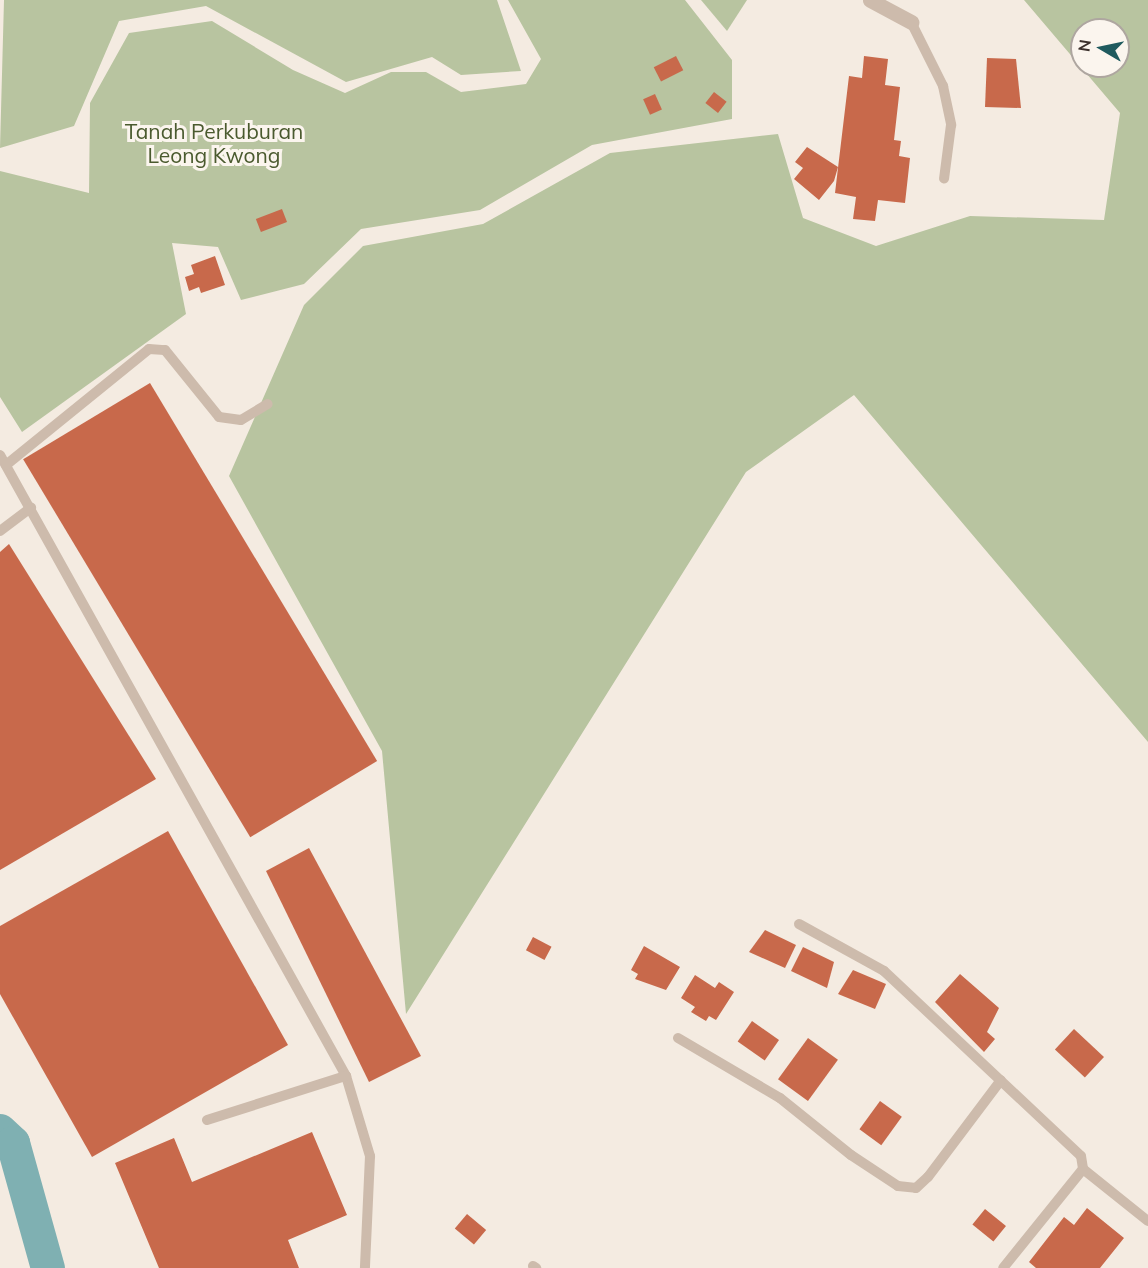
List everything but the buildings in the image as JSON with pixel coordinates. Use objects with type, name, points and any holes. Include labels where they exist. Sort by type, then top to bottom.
[{"type":"street","points":[[870,0],[911,22]]},
{"type":"lane","points":[[911,22],[943,86],[951,125],[944,179]]},
{"type":"lane","points":[[268,405],[241,420],[219,417],[165,350],[149,348],[3,460],[346,1076],[370,1156],[365,1268]]},
{"type":"lane","points":[[0,531],[31,508]]},
{"type":"lane","points":[[799,924],[884,971],[1082,1156],[1083,1169],[1008,1266]]},
{"type":"lane","points":[[678,1038],[780,1098],[851,1155],[898,1186],[916,1188],[928,1178],[1001,1080]]},
{"type":"lane","points":[[207,1120],[346,1076]]},
{"type":"lane","points":[[1083,1169],[1148,1221]]},
{"type":"green space","points":[[4,0],[497,0],[521,71],[461,75],[432,57],[346,82],[206,6],[119,21],[74,126],[0,148]]},
{"type":"green space","name":"Tanah Perkuburan Leong Kwong","points":[[508,0],[685,0],[732,60],[732,119],[592,145],[480,210],[361,229],[304,284],[241,300],[218,247],[172,243],[186,314],[22,432],[0,397],[0,171],[89,193],[90,103],[129,33],[212,21],[293,70],[345,93],[391,72],[426,72],[461,92],[526,84],[541,59]]},
{"type":"green space","points":[[701,0],[747,0],[727,31]]},
{"type":"green space","points":[[1024,0],[1148,0],[1148,742],[854,395],[746,472],[406,1014],[382,751],[229,476],[304,305],[363,246],[483,224],[610,153],[778,134],[803,218],[876,246],[970,216],[1104,220],[1120,113],[1090,78],[1130,78],[1130,18],[1070,18],[1070,54]]},
{"type":"waterway","points":[[0,1131],[13,1143],[48,1268]]}]
